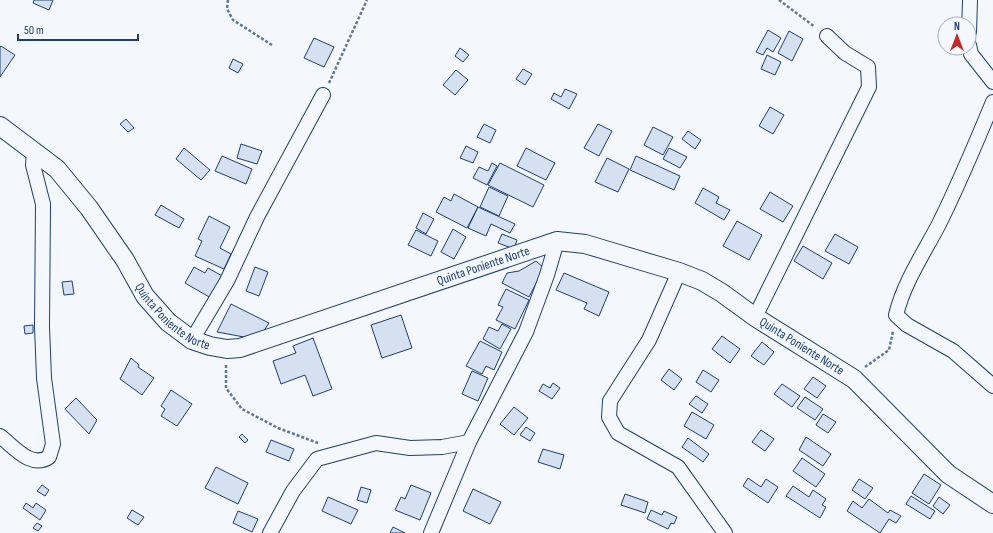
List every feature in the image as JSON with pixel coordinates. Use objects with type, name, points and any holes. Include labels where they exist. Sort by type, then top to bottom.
[{"type":"street","points":[[970,0],[970,16]]},
{"type":"street","points":[[755,317],[869,87],[868,67],[844,53],[826,36]]},
{"type":"street","points":[[973,56],[993,82]]},
{"type":"street","points":[[192,340],[227,281],[257,217],[323,95]]},
{"type":"street","points":[[993,102],[975,147],[939,223],[900,299],[896,314],[907,325],[953,351],[993,386]]},
{"type":"street","name":"Quinta Poniente Norte","points":[[0,126],[57,169],[89,208],[125,260],[145,296],[168,322],[192,340],[210,346],[227,349],[240,348],[557,241],[585,244],[679,272],[702,281],[722,293],[755,317],[854,379],[948,474],[993,504]]},
{"type":"street","points":[[0,436],[25,457],[32,460],[43,461],[50,457],[52,444],[44,378],[42,327],[43,204],[33,165],[34,151]]},
{"type":"street","points":[[431,533],[469,442],[526,332],[547,275],[557,241]]},
{"type":"street","points":[[679,272],[649,340],[610,401],[609,417],[618,433],[678,468],[725,533]]},
{"type":"street","points":[[270,533],[293,492],[317,460],[376,443],[410,448],[442,448],[469,442]]},
{"type":"path","points":[[228,0],[227,9],[233,20],[272,44]]},
{"type":"path","points":[[323,95],[367,0]]},
{"type":"path","points":[[779,0],[826,36]]},
{"type":"path","points":[[854,379],[862,369],[889,350],[896,314]]},
{"type":"path","points":[[227,349],[226,388],[242,409],[278,428],[341,452]]},
{"type":"building","points":[[34,0],[53,0],[49,10],[33,3]]},
{"type":"building","points":[[768,30],[781,38],[773,52],[767,48],[763,55],[756,52]]},
{"type":"building","points":[[789,31],[803,39],[792,61],[778,53]]},
{"type":"building","points":[[314,38],[334,47],[324,67],[304,58]]},
{"type":"building","points":[[1,46],[15,55],[0,77],[0,47]]},
{"type":"building","points":[[460,48],[469,55],[463,62],[455,56]]},
{"type":"building","points":[[767,55],[781,62],[775,75],[761,69]]},
{"type":"building","points":[[233,59],[243,64],[238,73],[229,68]]},
{"type":"building","points":[[523,69],[532,74],[525,85],[516,79]]},
{"type":"building","points":[[456,70],[468,80],[455,95],[443,85]]},
{"type":"building","points":[[565,89],[577,94],[569,109],[551,99],[554,93],[561,97]]},
{"type":"building","points":[[770,107],[784,115],[773,134],[759,126]]},
{"type":"building","points":[[126,119],[134,128],[128,132],[120,124]]},
{"type":"building","points":[[484,124],[496,130],[490,143],[477,137]]},
{"type":"building","points":[[598,124],[612,131],[599,156],[584,148]]},
{"type":"building","points":[[653,127],[673,137],[663,155],[644,145]]},
{"type":"building","points":[[688,131],[701,140],[695,149],[682,139]]},
{"type":"building","points":[[241,144],[262,151],[257,164],[237,158]]},
{"type":"building","points":[[466,146],[478,152],[473,163],[460,158]]},
{"type":"building","points":[[184,148],[210,170],[201,180],[176,159]]},
{"type":"building","points":[[526,148],[555,163],[546,180],[517,166]]},
{"type":"building","points":[[669,148],[687,157],[680,168],[663,159]]},
{"type":"building","points":[[222,156],[252,169],[246,184],[215,171]]},
{"type":"building","points":[[636,156],[680,176],[674,190],[630,170]]},
{"type":"building","points":[[607,158],[629,169],[618,192],[595,182]]},
{"type":"building","points":[[492,163],[497,166],[487,185],[473,178],[479,167],[488,171]]},
{"type":"building","points":[[500,163],[544,185],[533,207],[488,185]]},
{"type":"building","points":[[489,187],[508,196],[499,216],[480,207]]},
{"type":"building","points":[[703,188],[719,197],[716,203],[730,210],[724,220],[695,203]]},
{"type":"building","points":[[770,192],[793,206],[783,222],[760,209]]},
{"type":"building","points":[[454,194],[478,207],[467,228],[436,212],[444,197],[451,201]]},
{"type":"building","points":[[161,205],[184,219],[179,228],[155,215]]},
{"type":"building","points":[[478,207],[515,224],[510,233],[491,224],[486,236],[468,228]]},
{"type":"building","points":[[423,213],[434,219],[426,234],[416,228]]},
{"type":"building","points":[[209,216],[230,227],[220,248],[231,254],[224,269],[195,256],[202,241],[198,239]]},
{"type":"building","points":[[737,221],[762,235],[749,260],[723,246]]},
{"type":"building","points":[[453,229],[466,237],[454,259],[441,252]]},
{"type":"building","points":[[416,230],[438,241],[431,256],[408,245]]},
{"type":"building","points":[[502,234],[517,240],[514,249],[498,243]]},
{"type":"building","points":[[835,234],[858,247],[849,264],[825,251]]},
{"type":"building","points":[[803,246],[832,263],[823,279],[794,261]]},
{"type":"building","points":[[536,261],[544,268],[529,297],[502,283],[507,273],[519,271]]},
{"type":"building","points":[[194,267],[205,273],[208,268],[224,277],[211,298],[185,283]]},
{"type":"building","points":[[255,267],[268,272],[259,296],[246,291]]},
{"type":"building","points":[[564,273],[609,292],[599,316],[584,309],[587,303],[556,290]]},
{"type":"building","points":[[72,281],[74,294],[64,295],[62,282]]},
{"type":"building","points":[[506,289],[529,300],[515,329],[496,320],[503,307],[498,305]]},
{"type":"building","points":[[231,304],[269,323],[263,332],[244,337],[217,332]]},
{"type":"building","points":[[401,315],[412,348],[382,358],[371,325]]},
{"type":"building","points":[[502,324],[511,329],[500,349],[483,339],[489,327],[498,331]]},
{"type":"building","points":[[33,325],[33,333],[25,334],[24,326]]},
{"type":"building","points":[[722,336],[740,349],[730,363],[712,349]]},
{"type":"building","points":[[313,338],[332,389],[313,396],[305,375],[281,384],[273,361],[296,353],[293,346]]},
{"type":"building","points":[[480,341],[502,352],[494,370],[486,366],[482,374],[466,366]]},
{"type":"building","points":[[762,342],[774,352],[764,365],[751,356]]},
{"type":"building","points":[[131,358],[139,365],[138,367],[154,378],[142,395],[120,379]]},
{"type":"building","points":[[669,369],[682,379],[674,390],[661,380]]},
{"type":"building","points":[[703,370],[719,380],[711,392],[696,382]]},
{"type":"building","points":[[472,371],[488,378],[478,401],[462,394]]},
{"type":"building","points":[[813,377],[826,386],[817,398],[804,389]]},
{"type":"building","points":[[553,383],[560,388],[552,399],[539,391],[543,384],[550,388]]},
{"type":"building","points":[[782,384],[800,396],[792,407],[774,394]]},
{"type":"building","points":[[171,390],[192,404],[177,426],[161,416],[165,409],[161,406]]},
{"type":"building","points":[[696,396],[708,404],[702,413],[689,404]]},
{"type":"building","points":[[805,397],[823,409],[815,420],[797,408]]},
{"type":"building","points":[[76,398],[97,420],[89,434],[65,409]]},
{"type":"building","points":[[514,407],[528,418],[514,435],[500,424]]},
{"type":"building","points":[[692,412],[714,425],[706,439],[684,426]]},
{"type":"building","points":[[823,414],[836,422],[828,433],[816,425]]},
{"type":"building","points":[[526,427],[535,433],[530,441],[520,435]]},
{"type":"building","points":[[761,430],[774,439],[765,451],[752,442]]},
{"type":"building","points":[[242,434],[248,440],[245,443],[239,437]]},
{"type":"building","points":[[806,437],[831,454],[823,466],[799,450]]},
{"type":"building","points":[[688,438],[709,454],[703,462],[682,447]]},
{"type":"building","points":[[271,440],[294,449],[289,461],[266,452]]},
{"type":"building","points":[[543,449],[564,455],[560,469],[538,462]]},
{"type":"building","points":[[802,458],[825,474],[816,487],[793,471]]},
{"type":"building","points":[[216,467],[248,483],[238,504],[205,488]]},
{"type":"building","points":[[924,474],[941,485],[929,504],[912,493]]},
{"type":"building","points":[[748,478],[761,487],[766,479],[778,487],[768,503],[743,486]]},
{"type":"building","points":[[859,479],[873,488],[865,499],[852,490]]},
{"type":"building","points":[[42,485],[49,490],[45,496],[37,491]]},
{"type":"building","points":[[411,485],[431,493],[420,520],[395,510],[401,497],[405,499]]},
{"type":"building","points":[[793,486],[809,497],[813,490],[826,499],[822,505],[826,507],[820,518],[786,496]]},
{"type":"building","points":[[361,487],[371,490],[367,503],[357,500]]},
{"type":"building","points":[[473,489],[501,502],[490,524],[463,511]]},
{"type":"building","points":[[625,494],[648,502],[645,513],[621,505]]},
{"type":"building","points":[[911,496],[935,511],[930,519],[906,504]]},
{"type":"building","points":[[328,497],[358,510],[351,524],[322,511]]},
{"type":"building","points":[[939,497],[950,505],[943,514],[933,506]]},
{"type":"building","points":[[869,499],[888,513],[890,510],[901,516],[896,523],[889,519],[880,533],[847,511],[853,501],[862,508]]},
{"type":"building","points":[[26,503],[33,508],[36,503],[46,510],[40,520],[23,508]]},
{"type":"building","points":[[132,510],[144,517],[138,525],[127,518]]},
{"type":"building","points":[[651,510],[662,515],[664,511],[677,517],[674,524],[671,523],[668,529],[647,519]]},
{"type":"building","points":[[238,511],[258,519],[252,532],[233,523]]},
{"type":"building","points":[[37,523],[42,526],[38,531],[33,528]]},
{"type":"building","points":[[393,527],[405,533],[390,533]]}]
